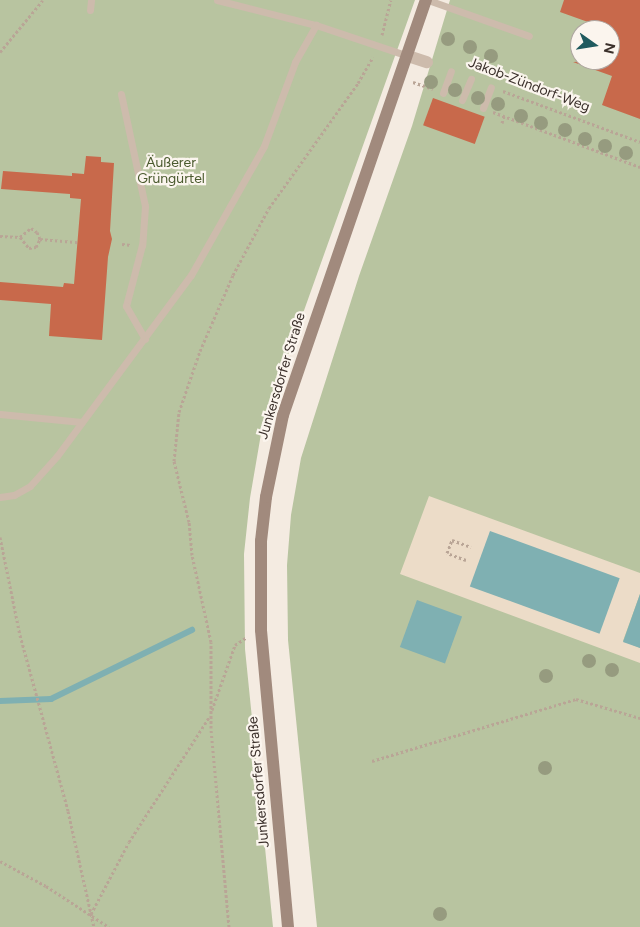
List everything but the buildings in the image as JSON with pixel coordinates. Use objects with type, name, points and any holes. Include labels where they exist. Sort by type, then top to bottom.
[{"type":"street","name":"Junkersdorfer Straße","points":[[288,927],[261,630],[261,541],[266,497],[283,415],[427,0]]},
{"type":"street","points":[[408,56],[427,62]]},
{"type":"lane","points":[[90,10],[91,0]]},
{"type":"lane","points":[[217,0],[316,25],[378,48],[408,56]]},
{"type":"lane","points":[[427,0],[529,36]]},
{"type":"lane","points":[[0,497],[14,495],[30,486],[57,456],[146,339],[191,275],[264,146],[295,62],[316,25]]},
{"type":"lane","points":[[443,93],[451,71]]},
{"type":"lane","points":[[462,100],[470,79]]},
{"type":"lane","points":[[483,108],[492,87]]},
{"type":"lane","points":[[121,94],[145,206],[142,246],[126,306],[146,339]]},
{"type":"lane","points":[[0,414],[82,422]]},
{"type":"path","points":[[0,52],[43,0]]},
{"type":"path","points":[[229,927],[211,714],[210,642],[192,555],[189,522],[174,461],[179,412],[200,351],[233,275],[269,208],[358,83],[378,48],[391,0]]},
{"type":"path","points":[[401,77],[443,93]]},
{"type":"path","name":"Jakob-Zündorf-Weg","points":[[492,87],[640,142]]},
{"type":"path","points":[[483,108],[640,167]]},
{"type":"path","points":[[502,123],[504,116]]},
{"type":"path","points":[[0,236],[20,237],[30,228],[37,232],[40,239]]},
{"type":"path","points":[[20,237],[29,248],[36,246],[40,239]]},
{"type":"path","points":[[40,239],[78,242]]},
{"type":"path","points":[[0,537],[39,707],[68,811],[94,927]]},
{"type":"path","points":[[466,560],[447,553],[452,540],[472,547]]},
{"type":"path","points":[[91,915],[129,842],[211,714],[235,645],[261,630]]},
{"type":"path","points":[[372,761],[576,699],[640,718]]},
{"type":"path","points":[[0,861],[108,927]]},
{"type":"green space","name":"Äußerer Grüngürtel","points":[[0,0],[415,0],[262,428],[250,498],[244,554],[245,649],[273,927],[0,927]]},
{"type":"green space","points":[[450,0],[640,0],[640,927],[317,927],[288,640],[287,565],[291,515],[301,458],[359,276],[412,126]]},
{"type":"shaded area","points":[[429,496],[640,573],[640,594],[623,641],[640,648],[640,663],[400,574]],"holes":[[[619,579],[598,632],[471,586]]]},
{"type":"water","points":[[490,531],[620,578],[599,634],[470,586]]},
{"type":"water","points":[[640,594],[640,648],[623,642]]},
{"type":"water","points":[[417,600],[462,616],[445,663],[400,647]]},
{"type":"waterway","points":[[0,701],[51,699],[192,630]]}]
